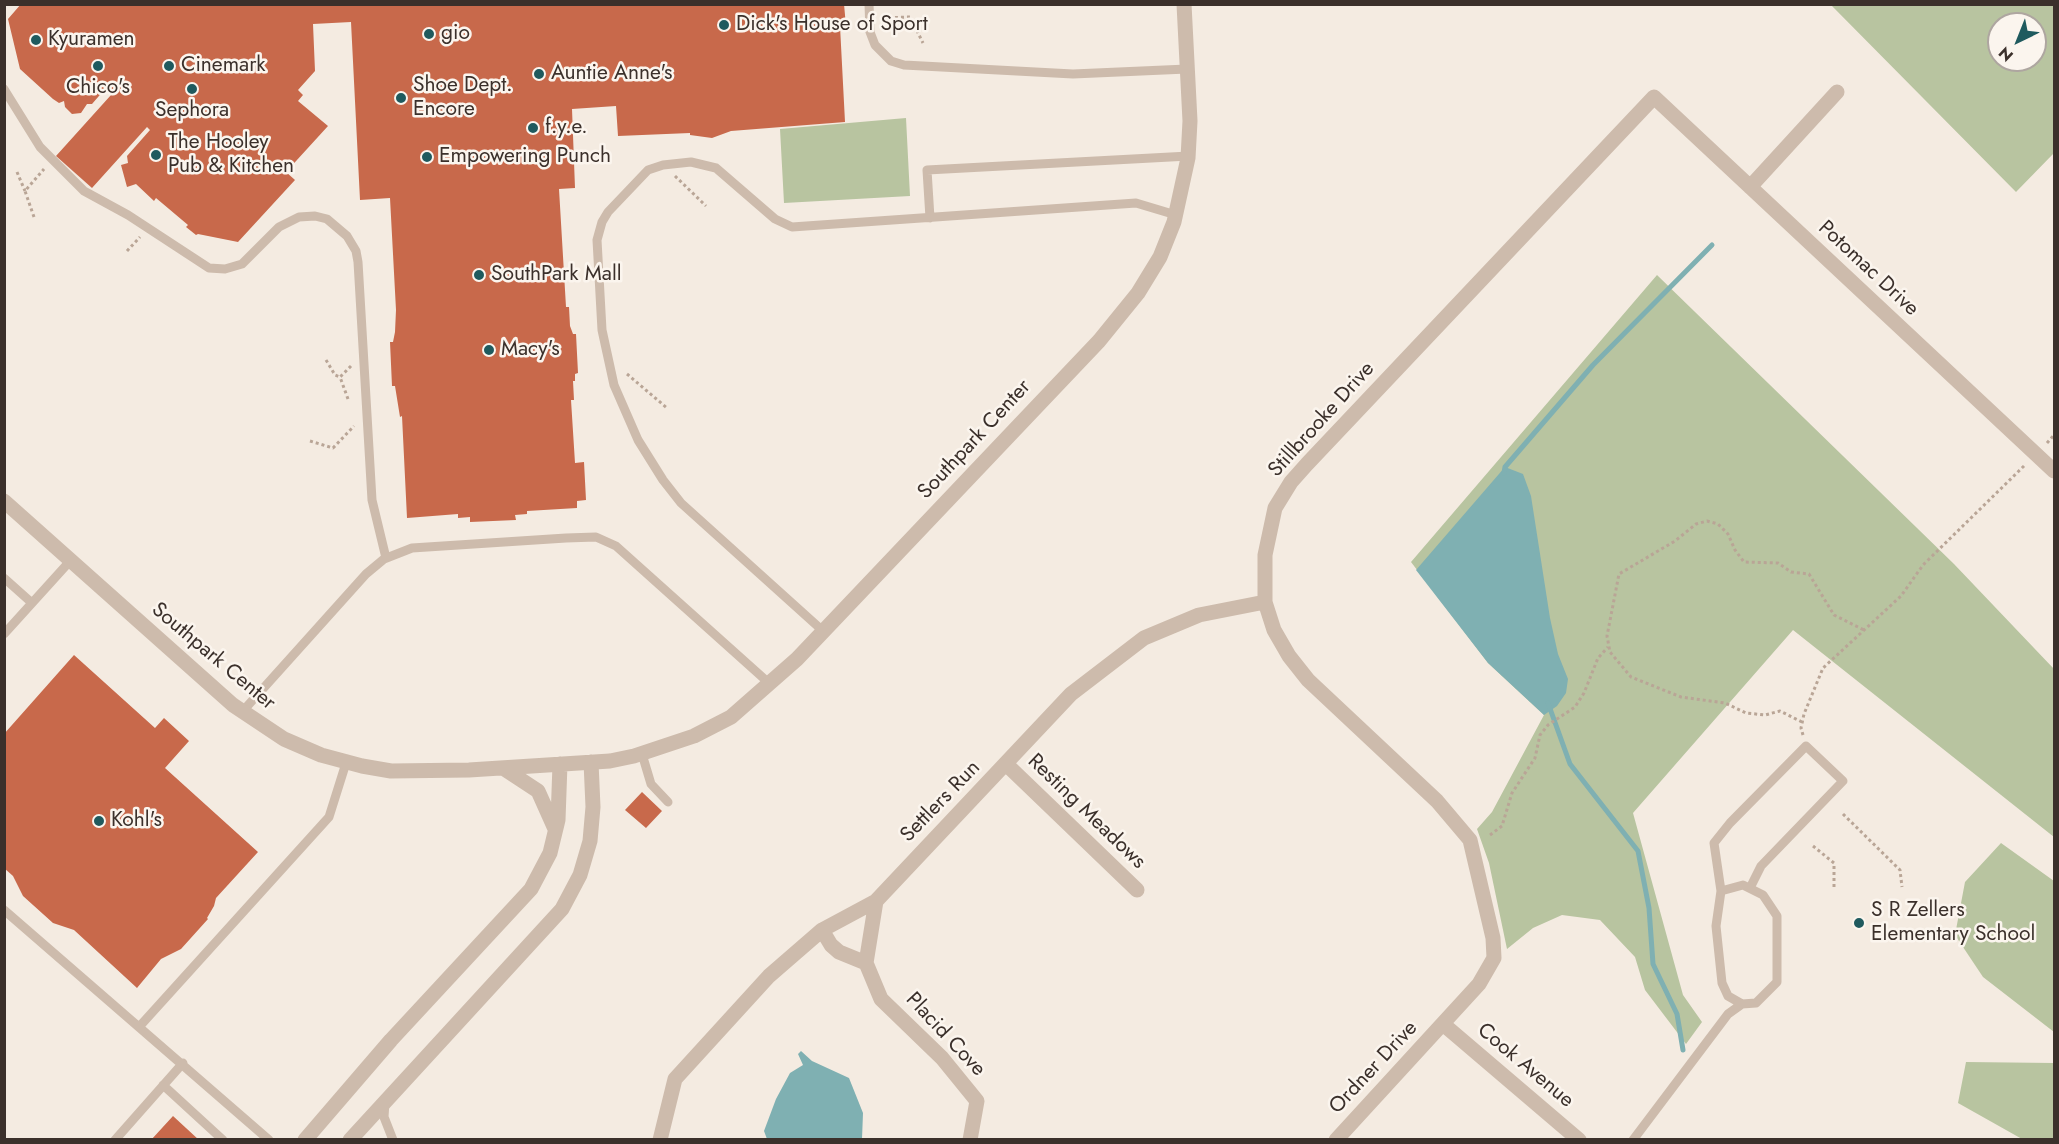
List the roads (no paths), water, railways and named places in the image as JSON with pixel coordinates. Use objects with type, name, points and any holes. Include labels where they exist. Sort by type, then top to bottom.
[{"type":"street","name":"Southpark Center","points":[[4,501],[242,712],[284,739],[346,763],[407,771],[503,768],[591,762],[642,754],[676,743],[731,717],[770,684],[1117,320],[1150,275],[1176,214],[1189,156],[1184,4]]},
{"type":"street","points":[[1750,187],[1837,92]]},
{"type":"street","name":"Potomac Drive","points":[[1654,97],[2055,471]]},
{"type":"street","name":"Stillbrooke Drive","points":[[1443,1024],[1479,984],[1494,958],[1486,906],[1470,840],[1437,801],[1308,680],[1289,656],[1274,630],[1266,602],[1265,555],[1268,532],[1275,508],[1291,482],[1654,97]]},
{"type":"street","name":"Settlers Run","points":[[660,1140],[675,1079],[769,976],[822,930],[876,901],[1071,694],[1144,638],[1199,615],[1266,602]]},
{"type":"street","points":[[350,1140],[386,1097],[539,936],[567,902],[580,875],[590,841],[593,807],[591,762]]},
{"type":"street","points":[[305,1140],[391,1040],[525,896],[542,871],[555,829],[560,800],[560,764]]},
{"type":"street","name":"Resting Meadows","points":[[1006,764],[1137,890]]},
{"type":"street","points":[[503,768],[538,791],[555,829]]},
{"type":"street","points":[[822,930],[839,952],[866,963],[876,901]]},
{"type":"street","name":"Placid Cove","points":[[866,963],[881,999],[942,1058],[977,1101],[970,1140]]},
{"type":"street","name":"Ordner Drive","points":[[1336,1140],[1443,1024]]},
{"type":"street","name":"Cook Avenue","points":[[1443,1024],[1580,1140]]},
{"type":"lane","points":[[869,4],[870,32],[875,45],[891,61],[904,65],[1073,74],[1187,69]]},
{"type":"lane","points":[[4,89],[39,147],[84,190],[128,215],[208,268],[225,269],[242,264],[279,227],[299,217],[315,216],[327,219],[347,236],[358,260],[372,501],[386,558]]},
{"type":"lane","points":[[930,218],[927,170],[1189,156]]},
{"type":"lane","points":[[823,631],[681,503],[663,480],[642,446],[621,404],[605,350],[598,234],[608,212],[648,170],[663,165],[691,162],[716,168],[775,219],[792,227],[1136,203],[1176,214]]},
{"type":"lane","points":[[242,712],[366,574],[386,558],[412,548],[601,538],[622,550],[770,684]]},
{"type":"lane","points":[[4,634],[70,560]]},
{"type":"lane","points":[[4,578],[32,603]]},
{"type":"lane","points":[[1742,1004],[1728,996],[1722,983],[1716,926],[1721,891],[1714,843],[1730,823],[1806,746],[1843,781],[1766,861],[1750,888]]},
{"type":"lane","points":[[642,754],[651,784],[668,802]]},
{"type":"lane","points":[[139,1027],[329,818],[346,763]]},
{"type":"lane","points":[[1633,1140],[1728,1014],[1742,1004],[1756,1003],[1777,982],[1777,916],[1763,895],[1750,888],[1743,885],[1721,891]]},
{"type":"lane","points":[[4,910],[269,1140]]},
{"type":"lane","points":[[115,1140],[183,1063]]},
{"type":"lane","points":[[164,1085],[223,1140]]},
{"type":"lane","points":[[386,1097],[384,1118],[393,1140]]},
{"type":"water","points":[[1505,467],[1523,474],[1531,496],[1550,618],[1558,654],[1568,679],[1566,693],[1557,706],[1544,715],[1488,663],[1416,570]]},
{"type":"water","points":[[801,1051],[812,1061],[849,1078],[863,1113],[862,1139],[767,1139],[764,1131],[776,1099],[790,1073],[803,1065],[798,1054]]},
{"type":"waterway","points":[[1504,473],[1505,467],[1593,365],[1712,245]]},
{"type":"waterway","points":[[1548,703],[1570,764],[1638,851],[1649,908],[1653,964],[1677,1014],[1683,1050]]},
{"type":"place","name":"Dick's House of Sport","points":[[724,25]]},
{"type":"place","name":"gio","points":[[429,34]]},
{"type":"place","name":"Kyuramen","points":[[36,40]]},
{"type":"place","name":"Chico's","points":[[98,66]]},
{"type":"place","name":"Cinemark","points":[[169,66]]},
{"type":"place","name":"Auntie Anne's","points":[[539,74]]},
{"type":"place","name":"Sephora","points":[[192,89]]},
{"type":"place","name":"Shoe Dept. Encore","points":[[401,98]]},
{"type":"place","name":"f.y.e.","points":[[533,128]]},
{"type":"place","name":"The Hooley Pub & Kitchen","points":[[156,155]]},
{"type":"place","name":"Empowering Punch","points":[[427,157]]},
{"type":"place","name":"SouthPark Mall","points":[[479,275]]},
{"type":"place","name":"Macy's","points":[[489,350]]},
{"type":"place","name":"Kohl's","points":[[99,821]]},
{"type":"place","name":"S R Zellers Elementary School","points":[[1859,923]]}]
